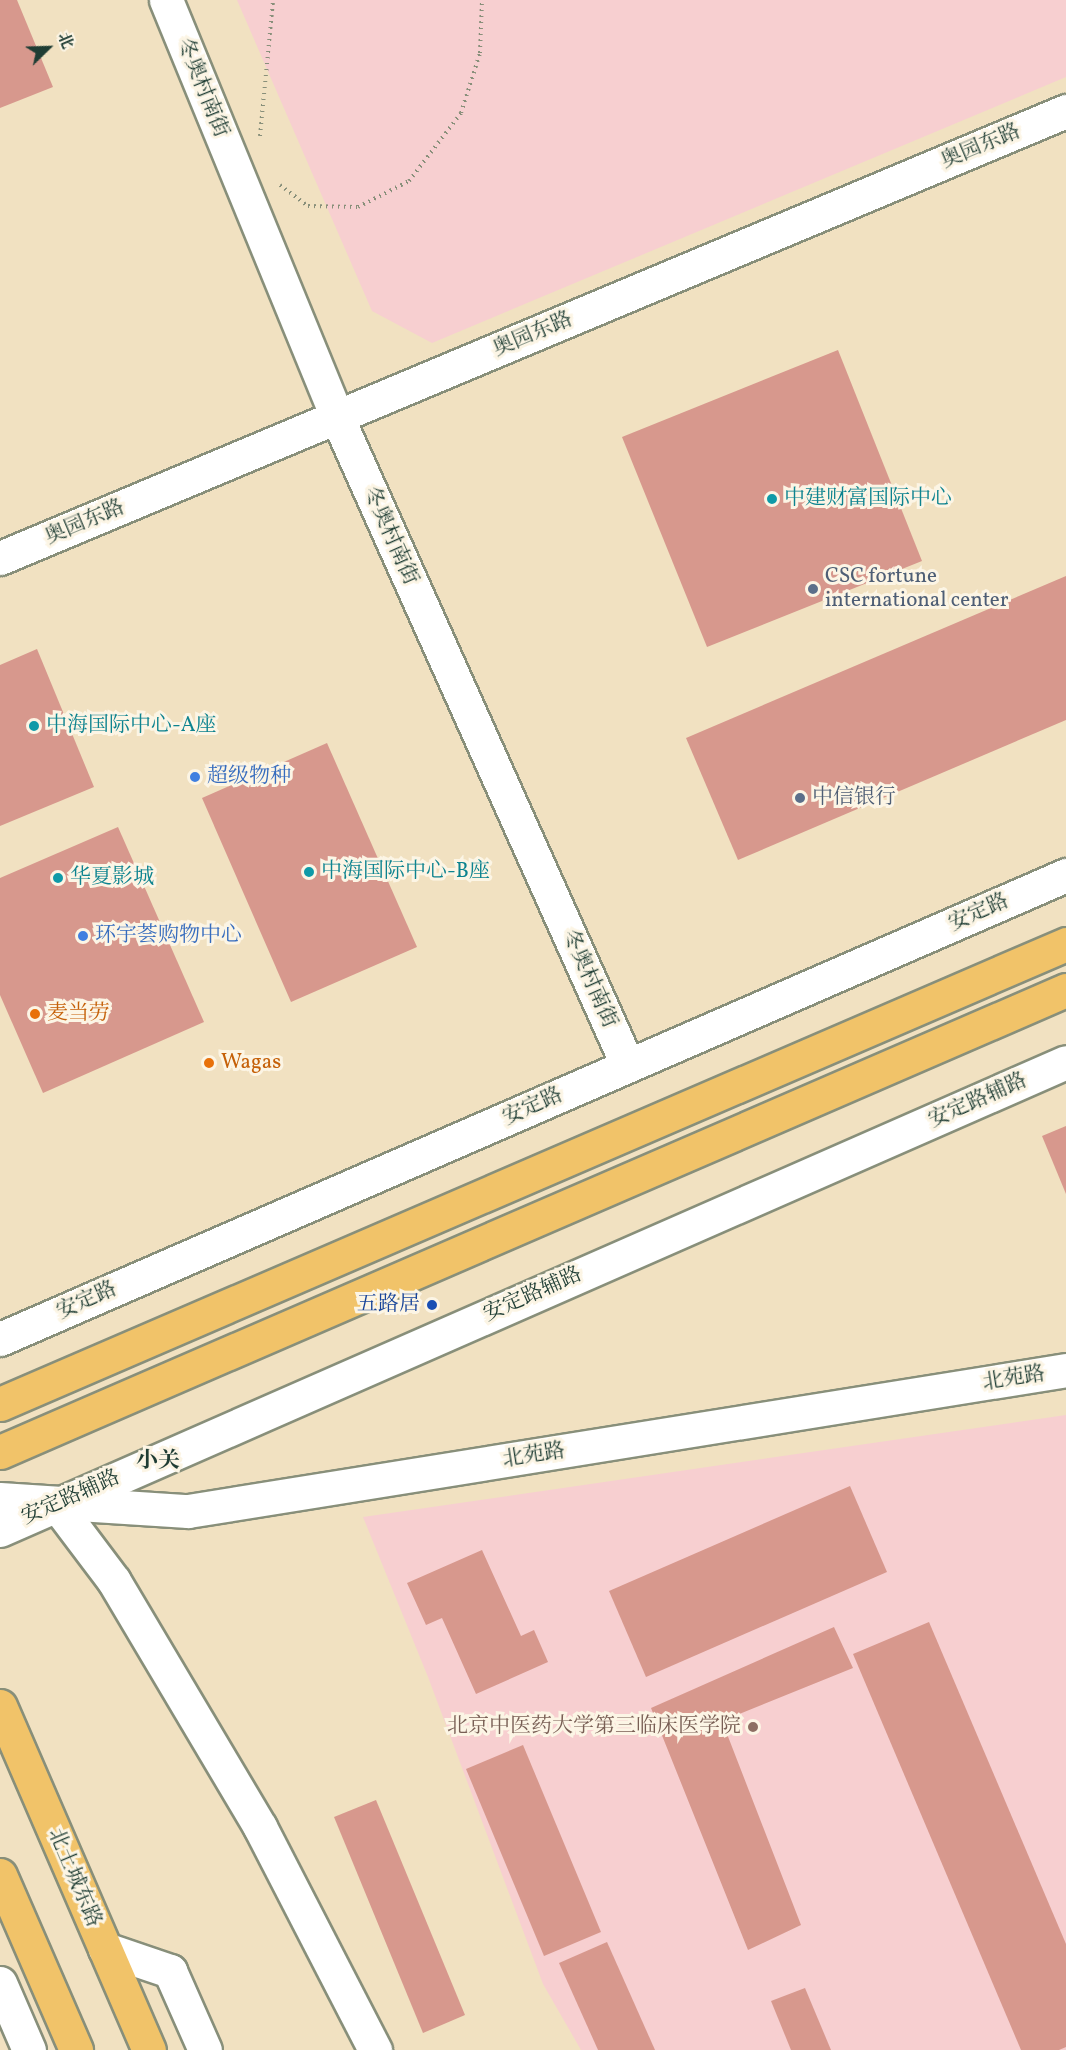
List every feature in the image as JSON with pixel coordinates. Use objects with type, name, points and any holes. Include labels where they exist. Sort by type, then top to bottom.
[{"type":"main road","points":[[0,1404],[1066,944]]},
{"type":"main road","points":[[0,1452],[1066,990]]},
{"type":"main road","name":"北土城东路","points":[[0,1706],[149,2050]]},
{"type":"main road","points":[[0,1875],[76,2050]]},
{"type":"street","name":"冬奥村南街","points":[[166,0],[337,417],[628,1066]]},
{"type":"street","name":"奥园东路","points":[[0,558],[1066,111]]},
{"type":"street","name":"安定路","points":[[0,1339],[1066,875]]},
{"type":"street","name":"安定路辅路","points":[[0,1530],[1066,1062]]},
{"type":"street","name":"北苑路","points":[[0,1499],[188,1511],[1066,1370]]},
{"type":"street","points":[[56,1504],[114,1581],[260,1827],[375,2050]]},
{"type":"street","points":[[105,1949],[170,1971],[205,2050]]},
{"type":"street","points":[[0,1983],[29,2050]]},
{"type":"path","points":[[263,144],[259,133],[273,0]]},
{"type":"path","points":[[277,177],[282,189],[308,206],[358,207],[409,181],[461,113],[480,53],[482,0]]},
{"type":"shaded area","points":[[237,0],[1066,0],[1066,77],[432,343],[372,311]]},
{"type":"shaded area","name":"北京中医药大学第三临床医学院","points":[[1066,1415],[1066,2050],[581,2050],[543,1984],[428,1677],[363,1517]]},
{"type":"building","points":[[0,0],[17,0],[53,87],[0,108]]},
{"type":"building","name":"中建财富国际中心","points":[[838,350],[922,561],[707,647],[622,437]]},
{"type":"building","points":[[1066,576],[1066,720],[738,860],[686,738]]},
{"type":"building","name":"中海国际中心-A座","points":[[37,649],[94,787],[0,826],[0,665]]},
{"type":"building","name":"中海国际中心-B座","points":[[327,743],[417,947],[291,1002],[202,798]]},
{"type":"building","name":"环宇荟购物中心","points":[[118,827],[204,1022],[43,1093],[0,995],[0,878]]},
{"type":"building","points":[[1066,1126],[1066,1194],[1042,1136]]},
{"type":"building","points":[[850,1486],[887,1572],[646,1677],[609,1591]]},
{"type":"building","points":[[482,1550],[521,1636],[534,1630],[548,1662],[476,1694],[442,1618],[426,1625],[407,1583]]},
{"type":"building","points":[[929,1622],[1066,1944],[1066,2047],[1059,2050],[1021,2050],[853,1654]]},
{"type":"building","points":[[834,1627],[853,1668],[722,1721],[801,1925],[748,1950],[651,1708]]},
{"type":"building","points":[[523,1745],[601,1932],[544,1956],[466,1769]]},
{"type":"building","points":[[376,1800],[465,2015],[423,2033],[334,1817]]},
{"type":"building","points":[[607,1942],[655,2050],[598,2050],[559,1963]]},
{"type":"building","points":[[805,1988],[831,2050],[791,2050],[771,2001]]},
{"type":"place","name":"中建财富国际中心","points":[[772,499]]},
{"type":"place","name":"CSC fortune international center","points":[[813,589]]},
{"type":"place","name":"中海国际中心-A座","points":[[34,726]]},
{"type":"place","name":"超级物种","points":[[195,777]]},
{"type":"place","name":"中信银行","points":[[800,798]]},
{"type":"place","name":"中海国际中心-B座","points":[[309,872]]},
{"type":"place","name":"华夏影城","points":[[58,878]]},
{"type":"place","name":"环宇荟购物中心","points":[[83,936]]},
{"type":"place","name":"麦当劳","points":[[35,1014]]},
{"type":"place","name":"Wagas","points":[[209,1063]]},
{"type":"place","name":"五路居","points":[[432,1305]]},
{"type":"place","name":"北京中医药大学第三临床医学院","points":[[753,1727]]},
{"type":"district","name":"小关","points":[[158,1462]]}]
